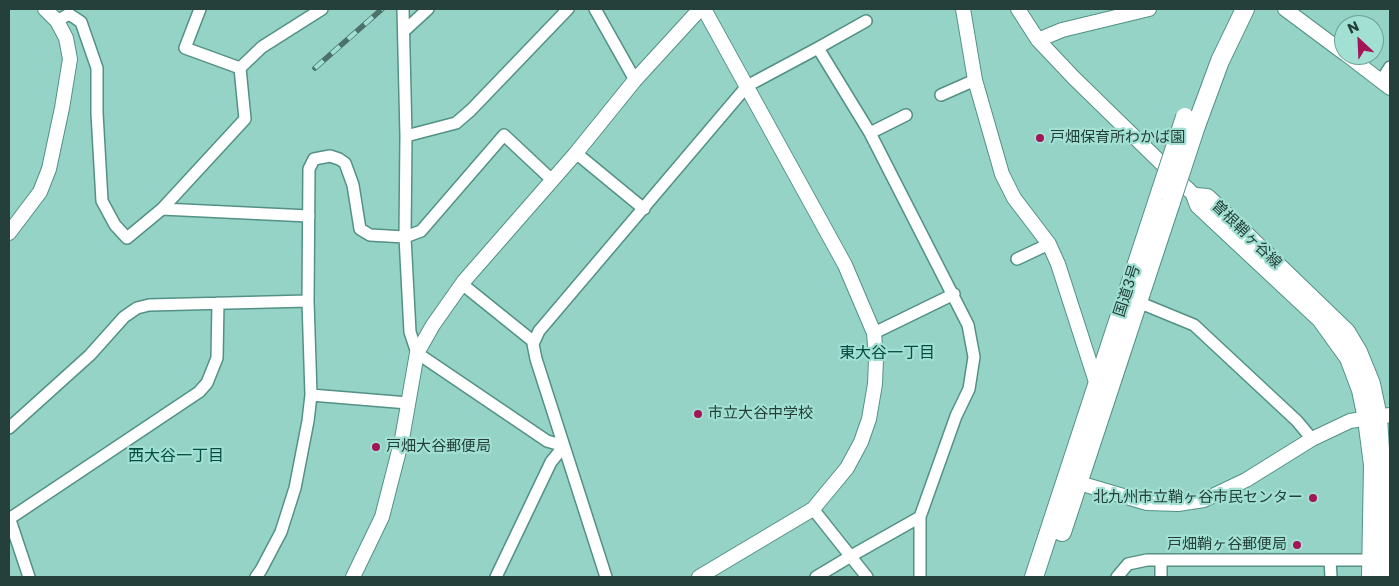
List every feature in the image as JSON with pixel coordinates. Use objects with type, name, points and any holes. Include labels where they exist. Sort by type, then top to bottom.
[{"type":"main road","name":"国道3号","points":[[1047,577],[1097,385],[1166,196],[1191,121],[1234,9]]},
{"type":"main road","name":"国道3号","points":[[1191,121],[1245,9]]},
{"type":"main road","name":"国道3号","points":[[1034,577],[1072,481],[1138,302],[1166,196]]},
{"type":"main road","name":"曽根鞘ヶ谷線","points":[[1196,196],[1199,205],[1322,319],[1349,358],[1361,390],[1378,417],[1373,465],[1376,569]]},
{"type":"street","points":[[9,233],[40,192],[49,169],[70,59],[66,38],[58,21],[45,9]]},
{"type":"street","points":[[200,9],[185,48],[240,68]]},
{"type":"street","points":[[240,68],[262,47],[322,9]]},
{"type":"street","points":[[403,9],[406,136],[405,237],[410,332],[417,353],[547,441],[564,446]]},
{"type":"street","points":[[404,31],[428,9]]},
{"type":"street","points":[[406,136],[456,123],[471,110],[568,9]]},
{"type":"street","points":[[595,9],[635,80]]},
{"type":"street","points":[[353,577],[382,517],[402,439],[417,353],[433,326],[462,284],[576,153],[635,80],[700,9]]},
{"type":"street","points":[[699,577],[813,509],[848,468],[861,442],[869,419],[875,384],[876,359],[874,333],[846,265],[704,9]]},
{"type":"street","points":[[963,9],[975,80],[1002,174],[1014,198],[1049,244],[1058,264],[1097,385]]},
{"type":"street","points":[[1018,9],[1038,40],[1074,78],[1196,196]]},
{"type":"street","points":[[1038,40],[1062,30],[1149,9]]},
{"type":"street","points":[[1285,9],[1334,46]]},
{"type":"street","points":[[58,21],[69,14],[81,22],[97,68],[97,113],[102,201],[109,216],[127,238],[162,209],[245,119],[240,68]]},
{"type":"street","points":[[606,577],[536,359],[533,344],[539,332],[747,86],[866,20]]},
{"type":"street","points":[[818,48],[870,133],[954,294],[968,325],[974,357],[969,389],[956,416],[920,518],[920,577]]},
{"type":"street","points":[[1360,65],[1386,84],[1390,67]]},
{"type":"street","points":[[941,95],[975,80]]},
{"type":"street","points":[[870,133],[906,115]]},
{"type":"street","points":[[256,577],[262,570],[281,532],[296,488],[308,421],[311,395],[308,300],[309,169],[314,159],[330,156],[339,158],[345,163],[353,185],[360,230],[370,235],[405,237],[422,232],[504,135],[552,180]]},
{"type":"street","points":[[576,153],[644,209]]},
{"type":"street","points":[[162,209],[308,216]]},
{"type":"street","points":[[1016,260],[1049,244]]},
{"type":"street","points":[[462,284],[534,342]]},
{"type":"street","points":[[874,333],[954,294]]},
{"type":"street","points":[[9,428],[90,355],[124,317],[137,308],[149,305],[308,300]]},
{"type":"street","points":[[1138,302],[1194,325],[1291,414],[1312,438]]},
{"type":"street","points":[[29,577],[9,518],[199,392],[206,383],[217,358],[218,303]]},
{"type":"street","points":[[311,395],[408,403]]},
{"type":"street","points":[[1072,481],[1147,503],[1178,504],[1204,500],[1246,480],[1312,438],[1350,421],[1378,417]]},
{"type":"street","points":[[496,577],[551,462],[564,446]]},
{"type":"street","points":[[813,509],[867,577]]},
{"type":"street","points":[[816,577],[920,518]]},
{"type":"street","points":[[1117,577],[1128,564],[1147,560],[1330,560],[1376,569]]},
{"type":"street","points":[[1161,560],[1161,577]]},
{"type":"street","points":[[1330,560],[1331,577]]},
{"type":"railway","points":[[315,68],[382,9]]},
{"type":"place","name":"戸畑保育所わかば園","points":[[1040,138]]},
{"type":"place","name":"市立大谷中学校","points":[[698,414]]},
{"type":"place","name":"戸畑大谷郵便局","points":[[376,447]]},
{"type":"place","name":"北九州市立鞘ヶ谷市民センター","points":[[1313,498]]},
{"type":"place","name":"戸畑鞘ヶ谷郵便局","points":[[1297,545]]},
{"type":"district","name":"東大谷一丁目","points":[[887,354]]},
{"type":"district","name":"西大谷一丁目","points":[[176,457]]}]
